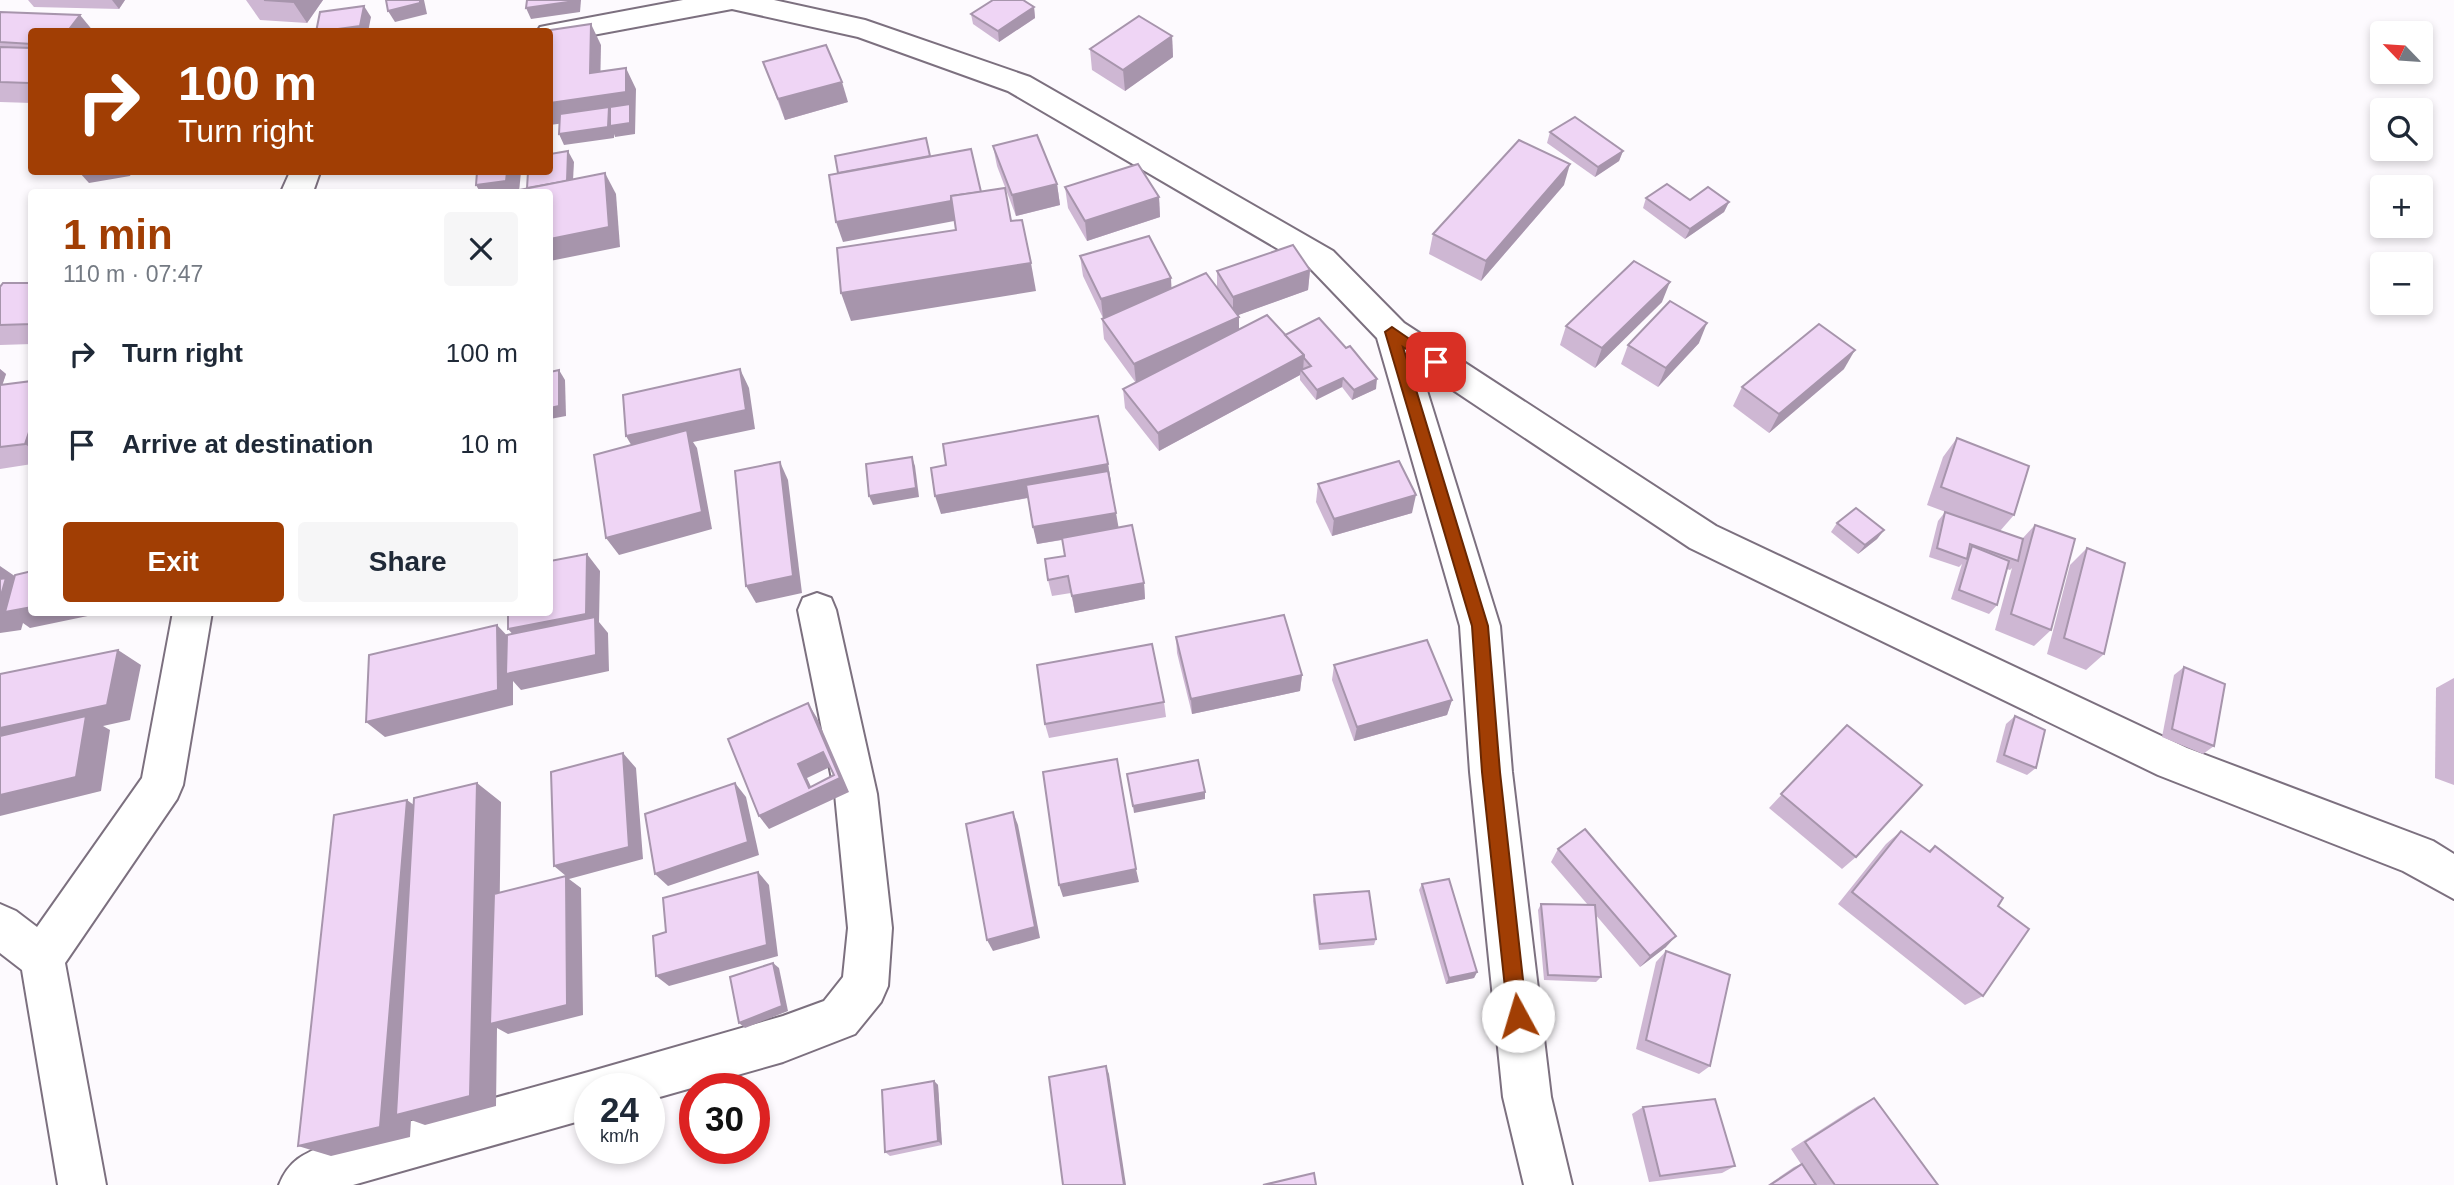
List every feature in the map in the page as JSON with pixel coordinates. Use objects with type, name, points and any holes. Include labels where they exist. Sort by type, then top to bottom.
[{"type":"street","points":[[553,33],[733,0],[865,29],[1019,84],[1321,259],[1392,332],[1703,537],[2173,762],[2417,856],[2454,878]]},
{"type":"street","points":[[1392,332],[1480,626],[1491,772],[1527,1097],[1548,1185]]},
{"type":"street","points":[[662,1073],[783,1039],[839,1018],[865,986],[870,928],[856,794],[817,610]]},
{"type":"street","points":[[42,958],[163,785],[192,616]]},
{"type":"street","points":[[0,926],[42,958],[82,1185]]},
{"type":"street","points":[[303,1185],[328,1168],[574,1099]]},
{"type":"building","points":[[386,0],[420,0],[420,3],[388,11]]},
{"type":"building","points":[[527,0],[575,0],[575,1],[526,8]]},
{"type":"building","points":[[993,0],[1023,0],[1034,7],[998,31],[971,14]]},
{"type":"building","points":[[364,6],[360,26],[317,28],[320,12]]},
{"type":"building","points":[[0,12],[80,15],[70,28],[28,28],[28,44],[0,42]]},
{"type":"building","points":[[1139,16],[1172,36],[1123,70],[1090,49]]},
{"type":"building","points":[[591,24],[590,73],[626,68],[626,92],[553,103],[553,30]]},
{"type":"building","points":[[826,45],[842,82],[778,99],[763,62]]},
{"type":"building","points":[[0,47],[28,48],[28,83],[0,82]]},
{"type":"building","points":[[630,104],[630,123],[610,126],[610,107]]},
{"type":"building","points":[[609,107],[608,127],[559,134],[560,114]]},
{"type":"building","points":[[1575,117],[1623,151],[1598,167],[1550,132]]},
{"type":"building","points":[[1037,135],[1057,184],[1012,195],[993,146]]},
{"type":"building","points":[[926,138],[930,156],[838,173],[835,156]]},
{"type":"building","points":[[1519,140],[1570,164],[1486,261],[1433,234]]},
{"type":"building","points":[[971,149],[981,192],[951,196],[951,201],[836,222],[829,175]]},
{"type":"building","points":[[568,151],[567,181],[527,188],[528,175],[553,175],[553,154]]},
{"type":"building","points":[[1138,164],[1159,197],[1085,221],[1065,187]]},
{"type":"building","points":[[605,173],[609,227],[553,238],[553,189],[524,189]]},
{"type":"building","points":[[477,175],[507,175],[506,181],[476,185]]},
{"type":"building","points":[[1667,184],[1690,200],[1708,187],[1729,202],[1690,229],[1646,198]]},
{"type":"building","points":[[1005,188],[1011,221],[1022,220],[1031,263],[841,293],[837,248],[956,230],[951,196]]},
{"type":"building","points":[[1149,236],[1171,278],[1101,299],[1080,256]]},
{"type":"building","points":[[1293,245],[1310,270],[1233,297],[1217,271]]},
{"type":"building","points":[[1634,261],[1670,282],[1602,348],[1566,326]]},
{"type":"building","points":[[1206,273],[1239,317],[1134,364],[1102,319]]},
{"type":"building","points":[[3,283],[28,283],[28,324],[0,325],[0,287]]},
{"type":"building","points":[[1670,301],[1707,323],[1666,368],[1628,345]]},
{"type":"building","points":[[1267,315],[1304,355],[1158,433],[1123,389]]},
{"type":"building","points":[[1319,318],[1346,348],[1350,346],[1377,379],[1354,390],[1343,378],[1317,390],[1301,370],[1311,366],[1285,335]]},
{"type":"building","points":[[1819,324],[1855,350],[1779,414],[1742,387]]},
{"type":"building","points":[[740,369],[746,410],[626,436],[623,395]]},
{"type":"building","points":[[559,370],[559,406],[553,407],[553,371]]},
{"type":"building","points":[[28,382],[28,435],[25,444],[0,447],[0,385]]},
{"type":"building","points":[[1098,416],[1108,464],[935,496],[931,468],[946,465],[943,444]]},
{"type":"building","points":[[687,430],[702,512],[606,538],[594,455]]},
{"type":"building","points":[[1957,438],[2029,466],[2014,515],[1941,487]]},
{"type":"building","points":[[912,457],[916,488],[869,496],[866,464]]},
{"type":"building","points":[[1399,461],[1416,495],[1334,519],[1318,484]]},
{"type":"building","points":[[780,462],[793,576],[746,586],[735,471]]},
{"type":"building","points":[[1108,471],[1116,513],[1033,527],[1026,485]]},
{"type":"building","points":[[1856,508],[1884,530],[1865,545],[1837,523]]},
{"type":"building","points":[[1945,512],[2023,539],[2018,561],[1970,544],[1967,559],[1937,548]]},
{"type":"building","points":[[1132,525],[1144,583],[1072,596],[1068,576],[1048,580],[1045,559],[1065,556],[1062,538]]},
{"type":"building","points":[[2035,525],[2075,539],[2051,630],[2011,614]]},
{"type":"building","points":[[1972,546],[2009,561],[1997,605],[1959,590]]},
{"type":"building","points":[[2087,548],[2125,563],[2104,654],[2064,638]]},
{"type":"building","points":[[587,554],[586,614],[508,629],[508,616],[553,616],[553,560]]},
{"type":"building","points":[[28,572],[28,608],[5,612],[15,575]]},
{"type":"building","points":[[6,578],[0,599],[0,579]]},
{"type":"building","points":[[1284,615],[1302,675],[1191,699],[1176,637]]},
{"type":"building","points":[[595,617],[596,655],[506,674],[507,635]]},
{"type":"building","points":[[497,625],[498,690],[366,722],[369,655]]},
{"type":"building","points":[[1427,640],[1452,700],[1357,727],[1334,665]]},
{"type":"building","points":[[1152,644],[1164,702],[1045,724],[1037,665]]},
{"type":"building","points":[[118,650],[107,705],[0,728],[0,674]]},
{"type":"building","points":[[2184,667],[2225,684],[2214,746],[2172,729]]},
{"type":"building","points":[[808,703],[840,778],[759,816],[728,739]],"holes":[[[823,752],[834,775],[809,788],[798,764]]]},
{"type":"building","points":[[86,716],[76,777],[0,795],[0,736]]},
{"type":"building","points":[[2015,716],[2045,730],[2036,768],[2004,755]]},
{"type":"building","points":[[1847,725],[1922,785],[1856,857],[1781,794]]},
{"type":"building","points":[[623,753],[629,847],[554,866],[551,772]]},
{"type":"building","points":[[1117,759],[1136,869],[1059,885],[1043,772]]},
{"type":"building","points":[[1198,760],[1205,792],[1133,806],[1127,774]]},
{"type":"building","points":[[477,783],[470,1096],[396,1115],[414,798]]},
{"type":"building","points":[[735,783],[748,842],[655,874],[645,814]]},
{"type":"building","points":[[407,800],[380,1127],[298,1146],[334,815]]},
{"type":"building","points":[[1013,812],[1035,927],[987,940],[966,824]]},
{"type":"building","points":[[1585,829],[1676,936],[1650,956],[1558,849]]},
{"type":"building","points":[[1901,831],[1930,852],[1935,846],[2003,898],[1998,906],[2029,929],[1983,996],[1852,892]]},
{"type":"building","points":[[758,872],[767,945],[656,976],[653,936],[666,932],[663,898]]},
{"type":"building","points":[[566,876],[567,1005],[490,1024],[494,894]]},
{"type":"building","points":[[1449,879],[1477,972],[1449,978],[1422,884]]},
{"type":"building","points":[[1369,891],[1376,939],[1320,944],[1314,895]]},
{"type":"building","points":[[1541,904],[1595,905],[1601,977],[1548,975]]},
{"type":"building","points":[[1666,951],[1730,975],[1710,1066],[1646,1040]]},
{"type":"building","points":[[773,963],[782,1006],[739,1023],[730,977]]},
{"type":"building","points":[[1106,1066],[1124,1185],[1063,1185],[1049,1077]]},
{"type":"building","points":[[934,1081],[938,1141],[885,1152],[882,1090]]},
{"type":"building","points":[[1874,1098],[1938,1185],[1835,1185],[1805,1142]]},
{"type":"building","points":[[1715,1099],[1735,1166],[1660,1176],[1643,1107]]},
{"type":"building","points":[[1802,1164],[1816,1185],[1770,1185]]},
{"type":"building","points":[[1314,1173],[1316,1185],[1263,1185]]},
{"type":"route","points":[[1436,362],[1392,332],[1480,626],[1491,772],[1518,1016]]}]
